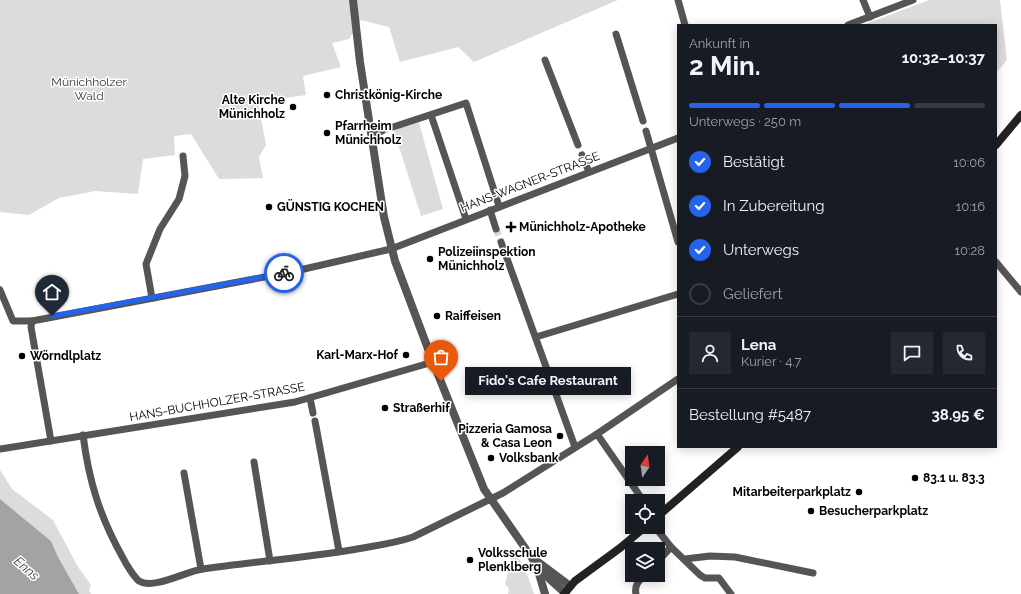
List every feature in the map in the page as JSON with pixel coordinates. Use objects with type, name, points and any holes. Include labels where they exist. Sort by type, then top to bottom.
[{"type":"main road","points":[[997,144],[1021,115]]},
{"type":"main road","points":[[665,510],[737,448]]},
{"type":"main road","points":[[567,591],[637,534]]},
{"type":"street","points":[[352,0],[371,134],[384,217],[391,249],[479,479],[491,500],[532,558],[537,567],[545,594]]},
{"type":"street","points":[[678,0],[685,24]]},
{"type":"street","points":[[864,0],[870,17]]},
{"type":"street","points":[[851,24],[913,0]]},
{"type":"street","points":[[616,34],[643,121]]},
{"type":"street","points":[[545,60],[578,145]]},
{"type":"street","points":[[393,127],[466,103],[499,206]]},
{"type":"street","points":[[431,115],[466,219]]},
{"type":"street","points":[[371,134],[382,131]]},
{"type":"street","points":[[646,131],[677,238]]},
{"type":"street","name":"HANS-WAGNER-STRASSE","points":[[0,290],[13,321],[32,321],[290,272],[391,249],[677,138]]},
{"type":"street","points":[[582,155],[589,172]]},
{"type":"street","points":[[152,298],[146,264],[160,229],[179,199],[185,176],[183,156]]},
{"type":"street","points":[[490,210],[496,229]]},
{"type":"street","points":[[501,242],[575,447]]},
{"type":"street","points":[[997,263],[1021,292]]},
{"type":"street","points":[[536,337],[677,294]]},
{"type":"street","points":[[32,321],[31,327],[51,441]]},
{"type":"street","name":"HANS-BUCHHOLZER-STRASSE","points":[[0,448],[183,420],[310,398],[433,362]]},
{"type":"street","points":[[83,435],[92,487],[100,511],[126,564],[138,580],[146,583],[160,582],[201,569],[339,552],[398,542],[413,537],[491,500],[597,434],[677,380]]},
{"type":"street","points":[[310,398],[314,413]]},
{"type":"street","points":[[315,421],[339,552]]},
{"type":"street","points":[[597,434],[639,494]]},
{"type":"street","points":[[254,462],[270,561]]},
{"type":"street","points":[[184,473],[201,569]]},
{"type":"street","points":[[661,534],[671,547],[700,575],[705,578],[719,578],[731,594]]},
{"type":"street","points":[[665,553],[671,547]]},
{"type":"street","points":[[684,559],[710,556],[735,557],[814,573]]},
{"type":"street","points":[[532,558],[567,591]]},
{"type":"street","points":[[537,567],[554,584],[567,591]]},
{"type":"street","points":[[636,594],[635,588],[639,582]]},
{"type":"green space","name":"Münichholzer Wald","points":[[0,0],[618,0],[474,62],[458,47],[400,62],[389,27],[361,20],[349,39],[332,43],[341,67],[303,76],[306,95],[258,102],[266,145],[259,157],[263,178],[219,179],[191,134],[174,136],[175,155],[143,159],[138,194],[95,191],[59,198],[29,215],[0,212]]},
{"type":"green space","points":[[929,0],[1000,0],[1007,60],[997,72],[997,24],[866,24]]},
{"type":"green space","points":[[418,119],[443,209],[421,216],[394,131]]},
{"type":"green space","points":[[0,470],[12,489],[53,520],[78,567],[91,585],[89,590],[91,594],[79,594],[58,557],[51,541],[0,499]]},
{"type":"green space","points":[[515,551],[526,571],[534,594],[508,594],[509,589],[505,584],[511,562],[509,552]]},
{"type":"water","name":"Enns","points":[[0,499],[51,541],[58,557],[79,594],[0,594]]},
{"type":"tunnel","points":[[382,131],[393,127]]},
{"type":"tunnel","points":[[496,229],[501,242]]},
{"type":"way so far","points":[[284,273],[391,249],[441,381]]},
{"type":"place","name":"Christkönig-Kirche","points":[[327,95]]},
{"type":"place","name":"Alte Kirche Münichholz","points":[[293,107]]},
{"type":"place","name":"Pfarrheim Münichholz","points":[[327,133]]},
{"type":"place","name":"GÜNSTIG KOCHEN","points":[[269,207]]},
{"type":"place","name":"Münichholz-Apotheke","points":[[511,227]]},
{"type":"place","name":"Polizeiinspektion Münichholz","points":[[430,259]]},
{"type":"place","name":"Raiffeisen","points":[[437,316]]},
{"type":"place","name":"Karl-Marx-Hof","points":[[406,355]]},
{"type":"place","name":"Wörndlplatz","points":[[22,356]]},
{"type":"place","name":"Fido's Cafe Restaurant","points":[[441,381]]},
{"type":"place","name":"Straßerhif","points":[[385,408]]},
{"type":"place","name":"Pizzeria Gamosa & Casa Leon","points":[[560,436]]},
{"type":"place","name":"Volksbank","points":[[491,458]]},
{"type":"place","name":"83.1 u. 83.3","points":[[915,478]]},
{"type":"place","name":"Mitarbeiterparkplatz","points":[[859,492]]},
{"type":"place","name":"Besucherparkplatz","points":[[811,511]]},
{"type":"place","name":"Volksschule Plenklberg","points":[[470,560]]},
{"type":"route","points":[[52,316],[284,273]]}]
